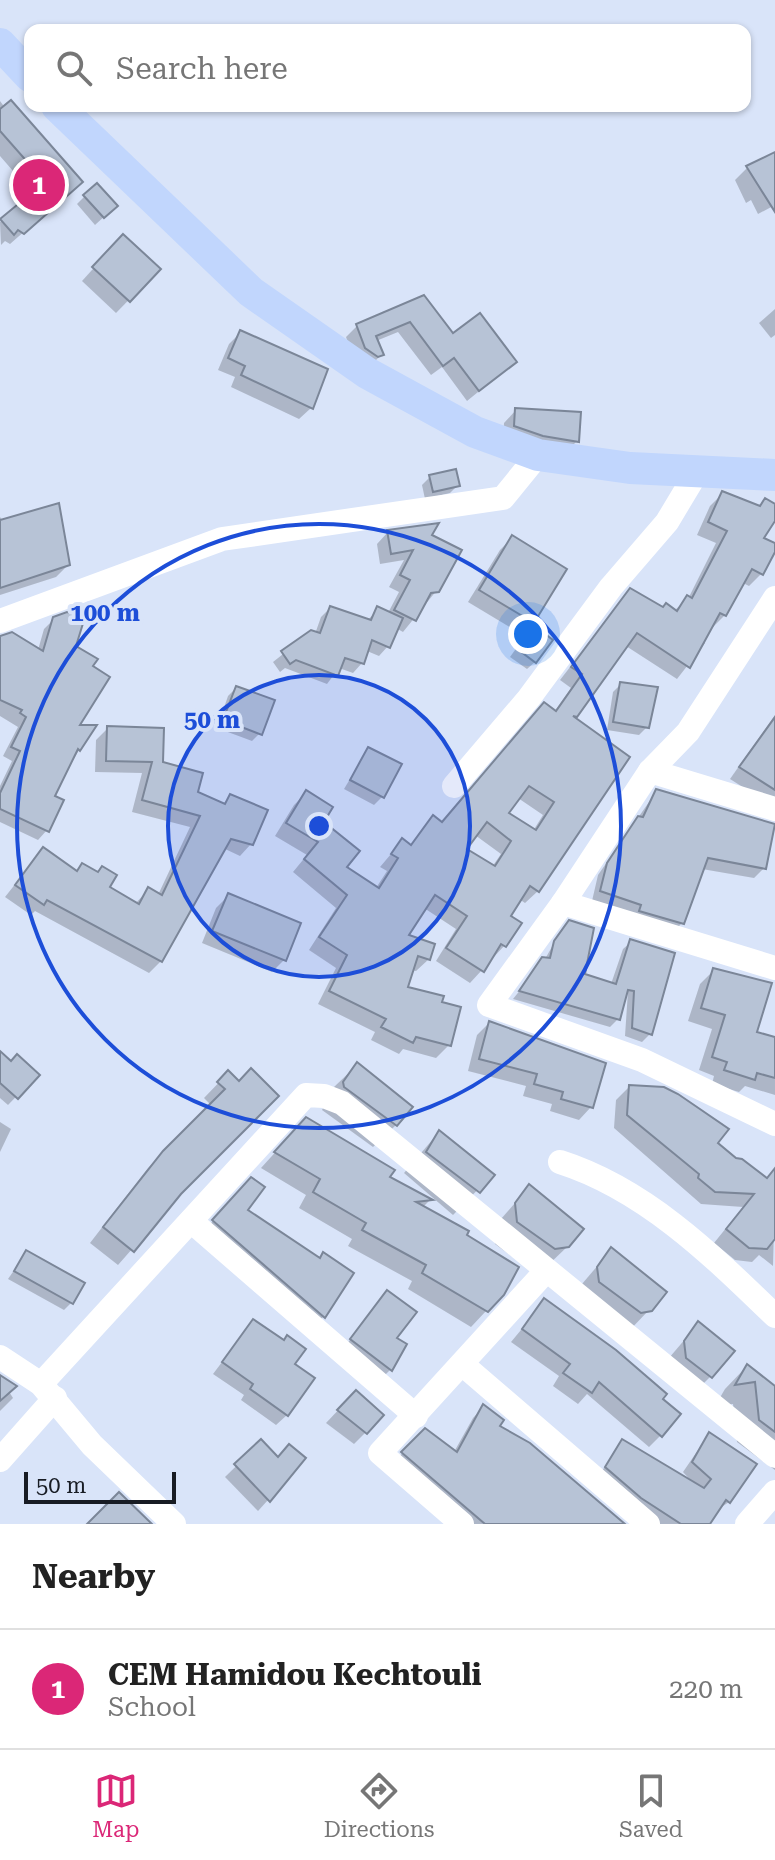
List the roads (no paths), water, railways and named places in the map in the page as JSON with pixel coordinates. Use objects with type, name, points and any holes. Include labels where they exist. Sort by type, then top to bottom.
[{"type":"main road","points":[[0,44],[24,70]]},
{"type":"main road","points":[[63,112],[251,292],[367,373],[461,425],[538,455],[630,468],[775,475]]},
{"type":"street","points":[[0,621],[222,539],[503,498],[538,455]]},
{"type":"street","points":[[454,786],[529,698],[611,587],[667,522],[697,472]]},
{"type":"street","points":[[774,1125],[642,1060],[489,1005],[563,903],[650,771],[688,732],[775,598]]},
{"type":"street","points":[[650,771],[775,809]]},
{"type":"street","points":[[563,903],[775,968]]},
{"type":"street","points":[[0,1460],[48,1391],[191,1221],[306,1095],[324,1096],[342,1103],[775,1456]]},
{"type":"street","points":[[560,1162],[596,1174],[684,1232],[775,1316]]},
{"type":"street","points":[[191,1221],[416,1416]]},
{"type":"street","points":[[462,1524],[380,1453],[546,1271]]},
{"type":"street","points":[[0,1357],[48,1391],[92,1445],[174,1524]]},
{"type":"street","points":[[462,1364],[648,1524]]},
{"type":"street","points":[[747,1524],[775,1492]]},
{"type":"place","name":"CEM Hamidou Kechtouli","points":[[39,185]]}]
